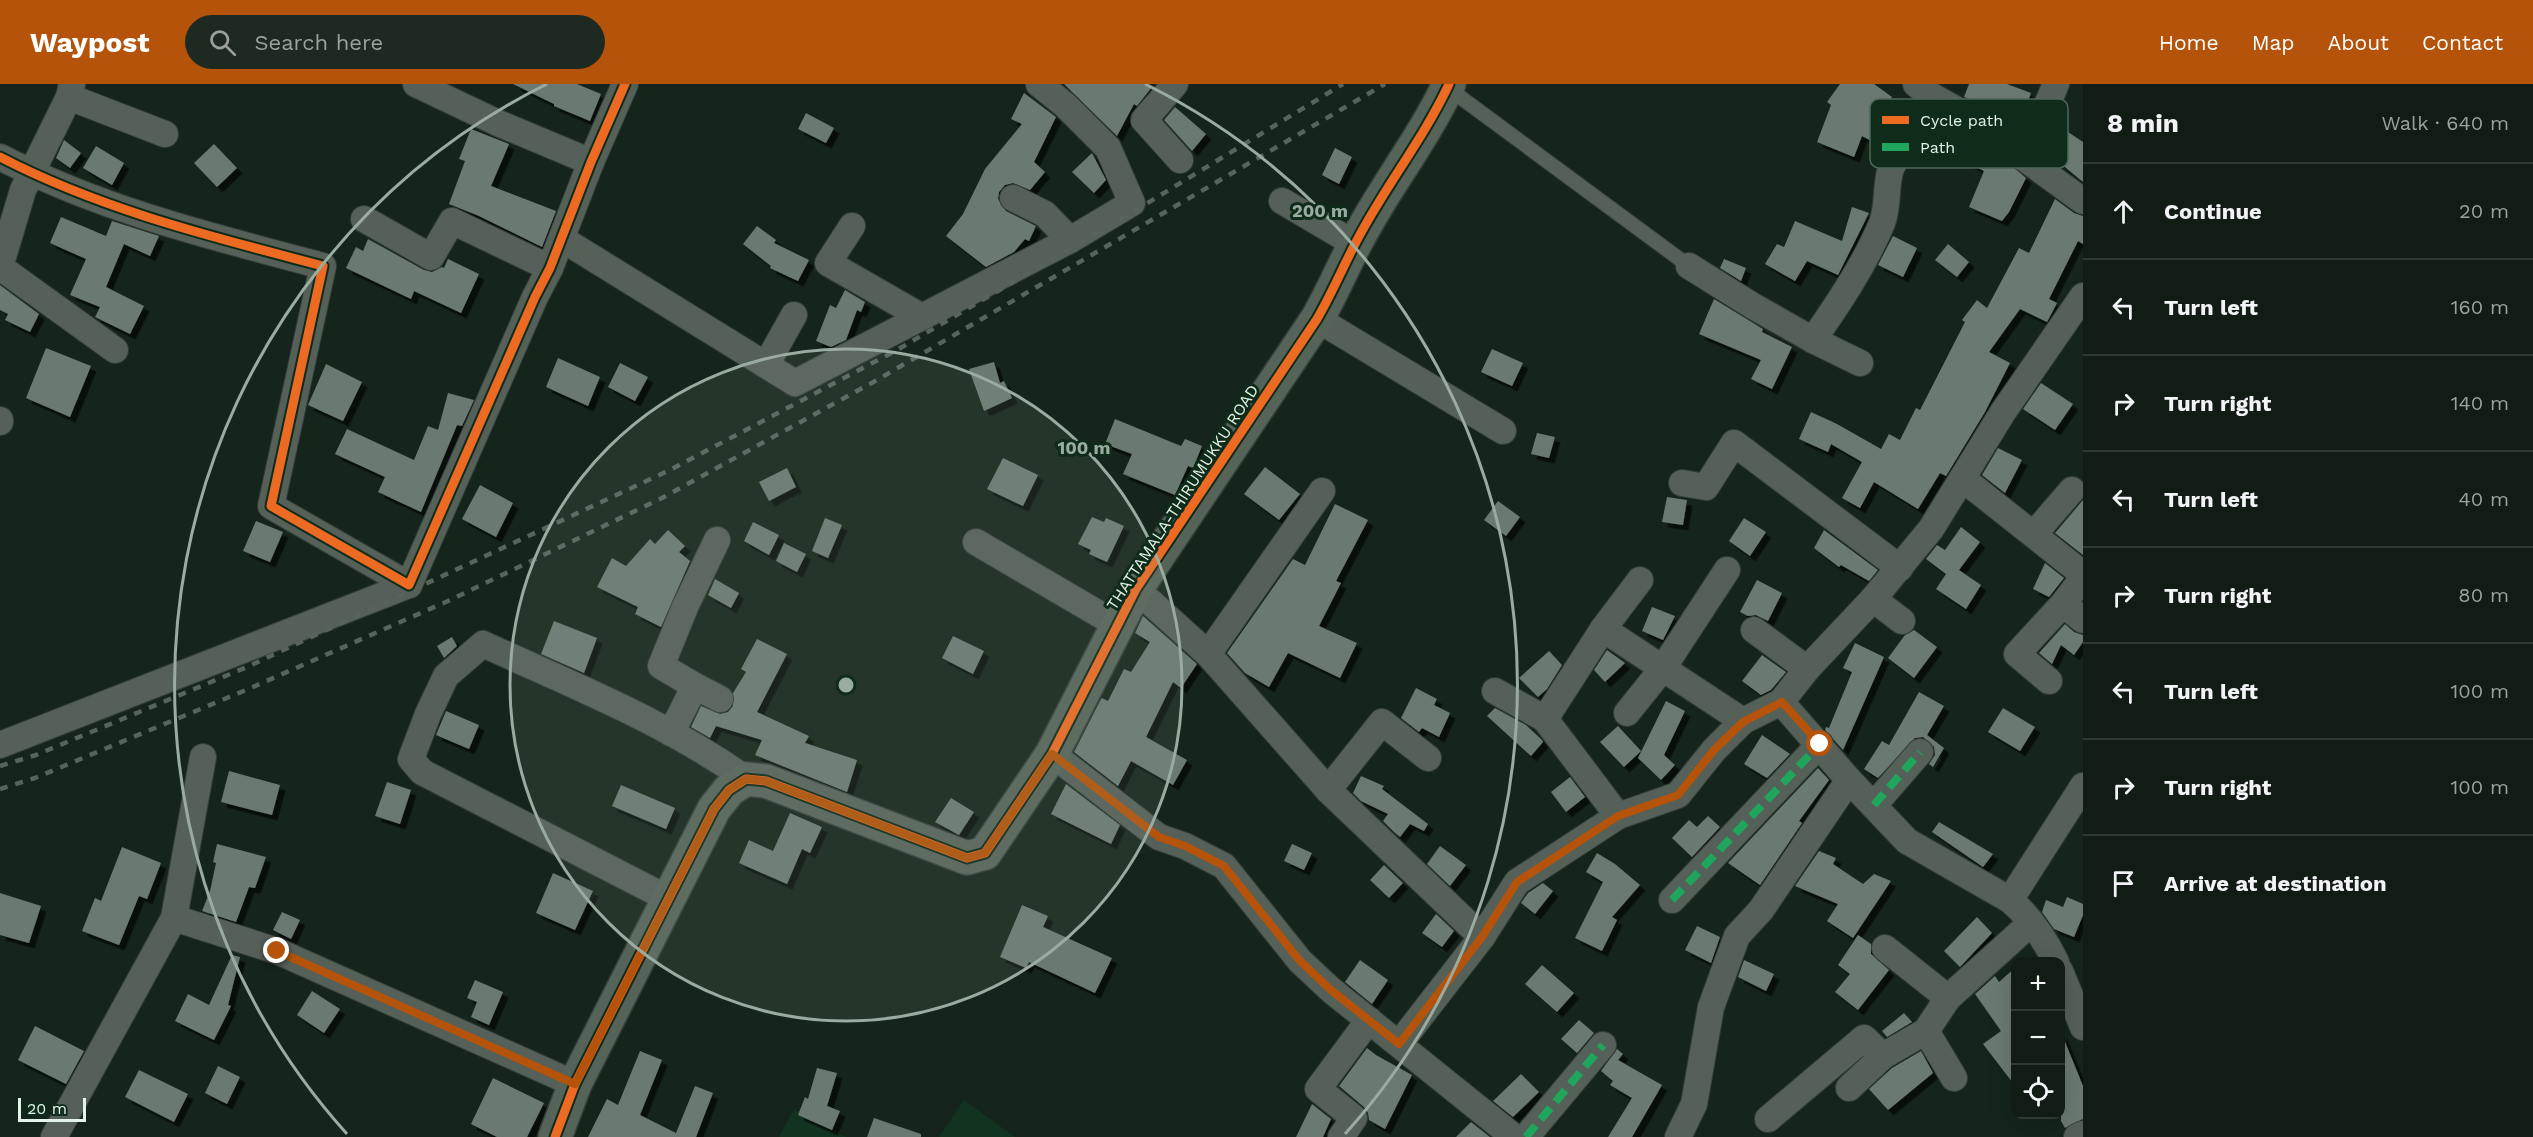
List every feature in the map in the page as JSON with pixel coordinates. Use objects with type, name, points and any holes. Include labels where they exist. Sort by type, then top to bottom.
[{"type":"street","points":[[416,84],[498,123],[591,162]]},
{"type":"street","points":[[0,745],[409,585],[535,297],[550,268],[591,162],[625,84]]},
{"type":"street","points":[[562,239],[795,383],[1070,240],[1132,203],[1108,148],[1065,105],[1040,84]]},
{"type":"street","points":[[1175,84],[1144,120],[1180,160]]},
{"type":"street","points":[[2050,99],[2056,84]]},
{"type":"street","name":"THATTAMALA-THIRUMUKKU ROAD","points":[[746,779],[766,781],[786,788],[967,858],[985,853],[1052,754],[1116,624],[1136,589],[1317,319],[1338,282],[1355,244],[1403,167],[1448,87]]},
{"type":"street","points":[[1923,90],[1939,99]]},
{"type":"street","points":[[115,350],[0,267],[23,190],[70,91],[165,134]]},
{"type":"street","points":[[0,158],[32,174],[158,222],[323,266],[271,506],[409,585]]},
{"type":"street","points":[[1813,340],[1854,275],[1882,222],[1886,207],[1887,181],[1891,168]]},
{"type":"street","points":[[2038,168],[2083,201]]},
{"type":"street","points":[[1013,198],[1045,214],[1070,240]]},
{"type":"street","points":[[1282,201],[1355,244]]},
{"type":"street","points":[[364,219],[431,256],[452,221],[550,268]]},
{"type":"street","points":[[852,226],[828,263],[922,317]]},
{"type":"street","points":[[1689,266],[1762,312],[1860,363]]},
{"type":"street","points":[[1399,1044],[1482,937],[1517,882],[1618,816],[1678,795],[1714,750],[1743,722],[1782,702],[1808,669],[1900,568],[1931,529],[1964,479],[2003,412],[2083,296]]},
{"type":"street","points":[[766,365],[794,315]]},
{"type":"street","points":[[1317,319],[1503,431]]},
{"type":"street","points":[[1682,483],[1706,487],[1734,443],[1900,568]]},
{"type":"street","points":[[1964,479],[2083,576],[2063,604],[2017,654],[2049,681]]},
{"type":"street","points":[[2034,534],[2072,490]]},
{"type":"street","points":[[1208,654],[1322,491]]},
{"type":"street","points":[[717,540],[685,607],[661,666],[720,699]]},
{"type":"street","points":[[976,542],[1116,624]]},
{"type":"street","points":[[1627,713],[1662,668],[1727,570]]},
{"type":"street","points":[[1545,719],[1603,629],[1640,580]]},
{"type":"street","points":[[1136,589],[1208,654],[1328,790],[1482,937]]},
{"type":"street","points":[[1873,599],[1902,621]]},
{"type":"street","points":[[2063,604],[2083,620]]},
{"type":"street","points":[[1603,629],[1743,722]]},
{"type":"street","points":[[1754,630],[1808,669]]},
{"type":"street","points":[[555,1137],[575,1084],[669,899],[714,809],[729,790],[746,779],[671,733],[483,644],[446,676],[428,714],[411,759],[422,772],[669,899]]},
{"type":"street","points":[[671,733],[694,686]]},
{"type":"street","points":[[1495,691],[1545,719],[1618,816]]},
{"type":"street","points":[[1782,702],[1849,780],[1907,841],[2010,900],[2031,923],[2053,957]]},
{"type":"street","points":[[1328,790],[1382,722],[1428,758]]},
{"type":"street","points":[[1672,900],[1820,744]]},
{"type":"street","points":[[1874,805],[1920,752]]},
{"type":"street","points":[[1052,754],[1159,837],[1185,846],[1224,866],[1300,961],[1513,1136],[1603,1045]]},
{"type":"street","points":[[54,1137],[174,918],[203,757]]},
{"type":"street","points":[[1678,1137],[1694,1104],[1712,1007],[1737,936],[1761,910],[1849,780]]},
{"type":"street","points":[[2010,900],[2083,786]]},
{"type":"street","points":[[174,918],[277,951],[575,1084]]},
{"type":"street","points":[[1849,1088],[1883,1056],[1926,1030],[1948,998],[2031,923]]},
{"type":"street","points":[[1885,948],[1948,998]]},
{"type":"street","points":[[2065,981],[2083,1027]]},
{"type":"street","points":[[1341,1137],[1354,1118],[1318,1089],[1369,1020]]},
{"type":"street","points":[[1926,1030],[1954,1078]]},
{"type":"street","points":[[1768,1119],[1864,1038],[1883,1056]]},
{"type":"street","points":[[2077,1137],[2083,1134]]},
{"type":"lane","points":[[1448,87],[1689,266]]},
{"type":"shaded area","points":[[964,1100],[1015,1137],[939,1137]]},
{"type":"shaded area","points":[[794,1109],[846,1137],[779,1137]]},
{"type":"building","points":[[513,84],[577,84],[601,94],[590,121],[554,106]]},
{"type":"building","points":[[1064,84],[1148,84],[1152,87],[1137,106],[1134,104],[1117,136]]},
{"type":"building","points":[[1840,84],[1874,84],[1892,97],[1891,99],[1870,99],[1870,140],[1862,136],[1854,157],[1817,142],[1831,105],[1827,102]]},
{"type":"building","points":[[1969,84],[2007,84],[2031,93],[2029,99],[1969,99],[1964,97]]},
{"type":"building","points":[[1024,93],[1056,117],[1034,162],[1045,172],[1030,190],[1013,183],[1005,185],[999,192],[998,199],[1006,211],[1036,226],[1029,241],[1025,239],[1014,252],[986,267],[946,236],[963,214],[985,169],[1022,124],[1011,119]]},
{"type":"building","points":[[1175,107],[1206,134],[1192,151],[1164,120]]},
{"type":"building","points":[[806,113],[834,128],[826,143],[798,129]]},
{"type":"building","points":[[471,129],[509,144],[491,186],[556,211],[542,247],[449,204],[465,161],[459,159]]},
{"type":"building","points":[[2068,132],[2083,142],[2083,182],[2066,168],[2068,168]]},
{"type":"building","points":[[64,140],[81,153],[70,168],[56,158]]},
{"type":"building","points":[[214,144],[237,168],[217,187],[194,163]]},
{"type":"building","points":[[96,146],[124,163],[112,185],[83,168]]},
{"type":"building","points":[[1335,148],[1352,157],[1339,184],[1322,175]]},
{"type":"building","points":[[1092,153],[1106,180],[1094,193],[1072,172]]},
{"type":"building","points":[[1978,168],[2014,168],[2026,178],[2002,221],[1969,207],[1984,171]]},
{"type":"building","points":[[2055,199],[2074,213],[2083,216],[2083,244],[2078,241],[2049,299],[2057,303],[2047,322],[2020,309],[1989,352],[2010,363],[1985,412],[1946,476],[1940,473],[1918,509],[1874,482],[1860,508],[1842,498],[1862,462],[1831,444],[1828,452],[1799,439],[1811,412],[1881,449],[1889,434],[1900,440],[1916,408],[1920,410],[1965,322],[1962,320],[1977,300],[1987,308],[2019,248],[2029,253]]},
{"type":"building","points":[[1852,207],[1869,213],[1838,275],[1807,261],[1795,281],[1765,264],[1777,244],[1784,247],[1795,221],[1842,241]]},
{"type":"building","points":[[61,217],[106,236],[112,221],[159,236],[150,256],[124,244],[106,287],[144,306],[130,334],[95,317],[100,307],[70,295],[86,259],[50,243]]},
{"type":"building","points":[[757,226],[776,240],[774,243],[809,260],[798,281],[770,268],[771,266],[743,244]]},
{"type":"building","points":[[1893,236],[1917,248],[1903,277],[1878,265]]},
{"type":"building","points":[[368,239],[424,270],[432,272],[444,268],[448,259],[479,274],[461,313],[414,291],[411,299],[346,268],[356,247],[363,251]]},
{"type":"building","points":[[1948,244],[1969,262],[1957,277],[1935,260]]},
{"type":"building","points":[[1724,259],[1746,268],[1741,281],[1720,268]]},
{"type":"building","points":[[0,285],[39,314],[30,332],[5,320],[8,314],[0,310]]},
{"type":"building","points":[[845,290],[865,302],[861,312],[857,310],[846,340],[831,347],[816,341],[830,305],[836,308]]},
{"type":"building","points":[[1714,299],[1763,329],[1762,332],[1792,347],[1772,389],[1751,379],[1761,360],[1699,334]]},
{"type":"building","points":[[46,348],[91,366],[70,417],[26,398]]},
{"type":"building","points":[[1492,349],[1523,363],[1512,386],[1481,372]]},
{"type":"building","points":[[558,358],[600,377],[588,406],[546,387]]},
{"type":"building","points":[[994,362],[1000,383],[1004,381],[1012,398],[984,411],[969,369]]},
{"type":"building","points":[[620,363],[648,377],[635,401],[608,387]]},
{"type":"building","points":[[326,364],[362,382],[343,421],[308,405]]},
{"type":"building","points":[[2041,383],[2073,404],[2055,430],[2023,409]]},
{"type":"building","points":[[448,393],[474,400],[462,426],[457,425],[421,512],[378,492],[385,477],[335,454],[347,429],[414,460],[428,426],[438,430]]},
{"type":"building","points":[[1115,419],[1181,446],[1185,439],[1202,446],[1193,468],[1188,466],[1175,495],[1123,474],[1132,454],[1105,444]]},
{"type":"building","points":[[1537,433],[1555,437],[1549,458],[1531,454]]},
{"type":"building","points":[[1998,448],[2022,460],[2005,493],[1982,475]]},
{"type":"building","points":[[1003,458],[1038,475],[1023,506],[987,489]]},
{"type":"building","points":[[1265,467],[1300,494],[1279,520],[1244,494]]},
{"type":"building","points":[[787,468],[796,487],[769,501],[759,482]]},
{"type":"building","points":[[480,485],[513,503],[496,537],[462,519]]},
{"type":"building","points":[[1667,497],[1687,500],[1683,525],[1662,522]]},
{"type":"building","points":[[2083,500],[2083,555],[2055,533]]},
{"type":"building","points":[[1498,501],[1520,517],[1506,536],[1484,520]]},
{"type":"building","points":[[1335,504],[1368,520],[1336,581],[1341,583],[1319,626],[1357,643],[1340,678],[1288,653],[1269,687],[1245,673],[1227,653],[1293,559],[1305,565]]},
{"type":"building","points":[[1092,517],[1104,522],[1106,518],[1124,526],[1107,562],[1089,554],[1091,550],[1078,544]]},
{"type":"building","points":[[825,518],[842,525],[828,558],[812,551]]},
{"type":"building","points":[[1744,518],[1766,532],[1750,556],[1729,541]]},
{"type":"building","points":[[256,521],[283,532],[270,562],[243,551]]},
{"type":"building","points":[[753,522],[779,535],[769,555],[744,541]]},
{"type":"building","points":[[1961,527],[1980,542],[1959,570],[1981,585],[1966,609],[1936,589],[1946,574],[1926,559],[1937,545],[1945,550]]},
{"type":"building","points":[[668,530],[685,546],[679,552],[690,561],[661,627],[635,614],[638,607],[597,587],[612,558],[626,566],[650,539],[655,544]]},
{"type":"building","points":[[1824,530],[1878,570],[1869,581],[1841,565],[1839,567],[1814,548]]},
{"type":"building","points":[[784,543],[806,554],[797,572],[776,561]]},
{"type":"building","points":[[2045,563],[2064,578],[2049,597],[2033,589]]},
{"type":"building","points":[[715,579],[739,593],[731,608],[708,595]]},
{"type":"building","points":[[1757,580],[1782,593],[1768,621],[1756,615],[1748,616],[1740,612]]},
{"type":"building","points":[[1652,607],[1675,616],[1663,640],[1642,631]]},
{"type":"building","points":[[1143,616],[1197,664],[1181,688],[1173,682],[1146,737],[1187,760],[1173,785],[1131,761],[1118,786],[1074,752],[1102,698],[1108,701],[1124,669],[1131,672],[1150,642],[1135,633]]},
{"type":"building","points":[[554,621],[597,638],[584,673],[541,654]]},
{"type":"building","points":[[2065,624],[2074,632],[2083,635],[2083,642],[2074,655],[2061,645],[2052,664],[2039,653]]},
{"type":"building","points":[[1914,630],[1937,647],[1914,678],[1888,658],[1905,635]]},
{"type":"building","points":[[953,636],[984,651],[973,674],[942,658]]},
{"type":"building","points":[[452,637],[457,646],[444,658],[437,646]]},
{"type":"building","points":[[757,639],[787,654],[757,712],[809,736],[805,743],[857,760],[847,792],[755,755],[762,740],[716,726],[710,738],[691,727],[701,706],[720,714],[728,712],[733,706],[733,693],[746,672],[741,669]]},
{"type":"building","points":[[1855,643],[1884,657],[1843,750],[1825,730],[1826,727],[1829,728],[1852,672],[1843,668]]},
{"type":"building","points":[[1607,650],[1625,663],[1605,682],[1594,670]]},
{"type":"building","points":[[1549,651],[1562,665],[1547,689],[1538,697],[1519,678]]},
{"type":"building","points":[[1762,655],[1786,672],[1771,690],[1761,695],[1742,681]]},
{"type":"building","points":[[1416,688],[1437,699],[1434,705],[1450,713],[1439,737],[1422,728],[1419,732],[1401,718]]},
{"type":"building","points":[[1919,692],[1944,706],[1927,735],[1944,748],[1933,767],[1929,764],[1935,755],[1934,747],[1923,737],[1915,738],[1878,778],[1864,769],[1882,741],[1889,745]]},
{"type":"building","points":[[1666,701],[1685,711],[1664,755],[1675,765],[1661,780],[1638,758]]},
{"type":"building","points":[[1495,708],[1526,725],[1542,740],[1543,742],[1531,756],[1487,716]]},
{"type":"building","points":[[2003,708],[2035,727],[2020,751],[1988,732]]},
{"type":"building","points":[[446,711],[479,725],[469,749],[436,735]]},
{"type":"building","points":[[1618,726],[1641,751],[1624,767],[1600,742]]},
{"type":"building","points":[[1762,735],[1790,754],[1767,778],[1744,764]]},
{"type":"building","points":[[1818,768],[1829,780],[1799,821],[1802,823],[1760,885],[1728,863]]},
{"type":"building","points":[[229,771],[280,785],[272,815],[221,802]]},
{"type":"building","points":[[1361,776],[1384,786],[1382,789],[1428,824],[1424,831],[1410,824],[1400,837],[1394,832],[1383,821],[1388,814],[1361,801],[1353,793]]},
{"type":"building","points":[[1570,777],[1585,797],[1566,812],[1551,792]]},
{"type":"building","points":[[387,782],[411,790],[400,824],[375,816]]},
{"type":"building","points":[[1066,784],[1120,825],[1111,844],[1051,814]]},
{"type":"building","points":[[621,785],[675,808],[666,829],[612,806]]},
{"type":"building","points":[[951,798],[974,812],[959,835],[935,822]]},
{"type":"building","points":[[790,813],[822,827],[810,853],[802,849],[787,884],[739,863],[749,840],[773,851]]},
{"type":"building","points":[[1708,816],[1720,827],[1692,857],[1672,838],[1689,820],[1697,827]]},
{"type":"building","points":[[1939,822],[1993,854],[1983,867],[1932,832]]},
{"type":"building","points":[[217,844],[266,857],[255,888],[249,887],[236,922],[202,911],[210,891],[216,863],[213,862]]},
{"type":"building","points":[[1292,844],[1312,853],[1304,870],[1284,861]]},
{"type":"building","points":[[1440,846],[1466,865],[1450,886],[1427,864]]},
{"type":"building","points":[[122,847],[161,863],[147,899],[139,896],[119,945],[82,931],[95,898],[101,901]]},
{"type":"building","points":[[1819,851],[1836,858],[1833,864],[1863,884],[1874,874],[1891,881],[1853,938],[1827,921],[1838,904],[1795,886]]},
{"type":"building","points":[[1597,853],[1615,864],[1640,885],[1612,917],[1617,920],[1602,951],[1575,938],[1603,882],[1586,872]]},
{"type":"building","points":[[1384,865],[1403,883],[1389,898],[1370,880]]},
{"type":"building","points":[[553,873],[593,891],[575,930],[536,913]]},
{"type":"building","points":[[1543,883],[1553,891],[1535,914],[1521,903],[1528,893]]},
{"type":"building","points":[[0,893],[41,906],[29,943],[0,935]]},
{"type":"building","points":[[2067,897],[2083,904],[2083,915],[2074,937],[2054,929],[2042,912],[2046,900],[2063,907]]},
{"type":"building","points":[[1022,905],[1048,916],[1043,927],[1112,958],[1095,993],[1029,962],[1026,968],[1000,957]]},
{"type":"building","points":[[282,912],[300,920],[291,939],[273,930]]},
{"type":"building","points":[[1436,914],[1454,931],[1442,947],[1422,933]]},
{"type":"building","points":[[1977,917],[1992,933],[1960,967],[1944,951]]},
{"type":"building","points":[[1697,926],[1720,937],[1711,963],[1685,950]]},
{"type":"building","points":[[1858,935],[1871,944],[1871,954],[1889,970],[1858,1010],[1835,992],[1850,974],[1838,965]]},
{"type":"building","points":[[232,955],[240,957],[228,1005],[231,1006],[214,1040],[175,1021],[188,994],[209,1005]]},
{"type":"building","points":[[1360,960],[1388,980],[1372,1004],[1345,982]]},
{"type":"building","points":[[1744,960],[1774,974],[1766,991],[1738,977]]},
{"type":"building","points":[[1542,965],[1574,993],[1557,1012],[1525,984]]},
{"type":"building","points":[[2011,971],[2011,1080],[1983,1044],[2001,1031],[1975,994],[1995,976],[1999,982]]},
{"type":"building","points":[[475,980],[503,992],[489,1025],[471,1017],[477,1002],[467,998]]},
{"type":"building","points":[[312,991],[340,1009],[324,1033],[297,1015]]},
{"type":"building","points":[[1904,1013],[1912,1022],[1887,1037],[1882,1031]]},
{"type":"building","points":[[1579,1020],[1594,1033],[1577,1053],[1561,1039]]},
{"type":"building","points":[[35,1026],[84,1051],[66,1084],[18,1060]]},
{"type":"building","points":[[2065,1042],[2083,1086],[2083,1119],[2065,1128],[2061,1121],[2065,1119]]},
{"type":"building","points":[[1367,1048],[1412,1075],[1385,1129],[1369,1120],[1364,1107],[1339,1086]]},
{"type":"building","points":[[1617,1049],[1623,1054],[1618,1060],[1662,1085],[1632,1137],[1608,1137],[1632,1098],[1610,1085],[1613,1081],[1601,1071]]},
{"type":"building","points":[[640,1051],[662,1060],[640,1115],[676,1133],[695,1086],[713,1093],[696,1137],[588,1137],[607,1099],[618,1105]]},
{"type":"building","points":[[1921,1051],[1933,1073],[1888,1110],[1869,1089],[1892,1068]]},
{"type":"building","points":[[218,1066],[240,1077],[227,1104],[205,1093]]},
{"type":"building","points":[[817,1068],[837,1073],[827,1106],[840,1111],[832,1130],[798,1115],[805,1097],[808,1099]]},
{"type":"building","points":[[139,1070],[188,1094],[174,1122],[125,1097]]},
{"type":"building","points":[[1521,1074],[1539,1092],[1513,1117],[1493,1101]]},
{"type":"building","points":[[493,1078],[544,1103],[527,1137],[497,1137],[471,1124]]},
{"type":"building","points":[[1312,1104],[1331,1119],[1323,1137],[1296,1137]]},
{"type":"building","points":[[874,1118],[921,1134],[921,1137],[867,1137]]},
{"type":"building","points":[[1471,1122],[1490,1137],[1456,1137]]},
{"type":"railway","points":[[0,766],[36,755],[247,667],[670,470],[897,350],[1136,210],[1343,84]]},
{"type":"railway","points":[[0,789],[35,778],[246,690],[448,601],[662,498],[877,380],[1385,84]]},
{"type":"marked path","points":[[1672,900],[1820,744]]},
{"type":"marked path","points":[[1874,805],[1920,752]]},
{"type":"marked path","points":[[1526,1137],[1603,1045]]},
{"type":"cycle path","points":[[0,157],[78,192],[158,221],[323,266],[271,506],[409,585],[535,297],[550,268],[591,162],[625,84]]},
{"type":"cycle path","points":[[555,1137],[575,1084],[714,809],[729,790],[746,779],[766,781],[967,858],[985,853],[1052,754],[1136,589],[1317,319],[1366,224],[1439,105],[1449,84]]},
{"type":"route","points":[[277,951],[575,1084],[714,809],[729,790],[746,779],[766,781],[967,858],[985,853],[1052,754],[1159,837],[1185,846],[1224,866],[1250,895],[1300,961],[1331,990],[1399,1044],[1482,937],[1517,882],[1618,816],[1678,795],[1714,750],[1743,722],[1782,702],[1820,744]]}]
